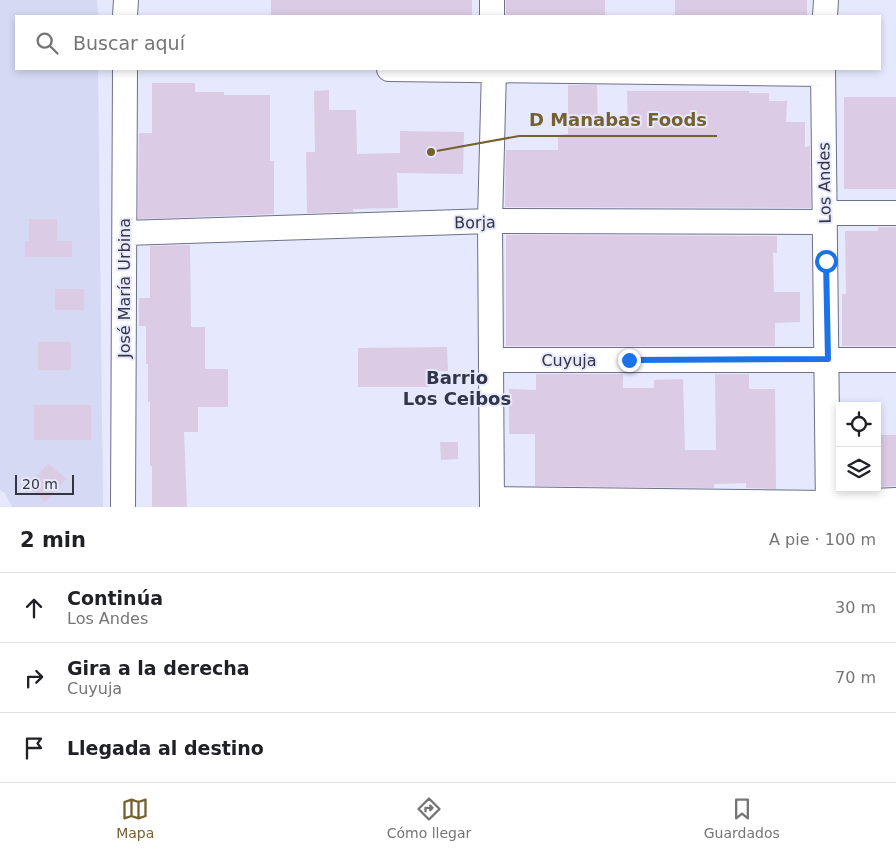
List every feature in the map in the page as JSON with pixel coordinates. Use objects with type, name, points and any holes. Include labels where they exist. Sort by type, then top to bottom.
[{"type":"street","points":[[126,0],[126,15]]},
{"type":"street","points":[[492,0],[492,15]]},
{"type":"street","points":[[825,15],[826,0]]},
{"type":"street","name":"José María Urbina","points":[[123,507],[125,70]]},
{"type":"street","points":[[494,70],[490,221],[492,503],[828,505],[896,500]]},
{"type":"street","points":[[658,70],[823,71]]},
{"type":"street","name":"Los Andes","points":[[823,71],[828,359],[828,505]]},
{"type":"street","name":"Borja","points":[[124,233],[490,221],[825,217],[896,213]]},
{"type":"street","name":"Cuyuja","points":[[491,360],[896,360]]},
{"type":"shaded area","points":[[0,0],[97,0],[98,15],[15,15],[15,70],[98,70],[103,507],[12,507],[5,493],[0,490]]},
{"type":"building","points":[[271,0],[472,0],[472,15],[271,15]]},
{"type":"building","points":[[506,0],[605,0],[605,15],[506,15]]},
{"type":"building","points":[[675,0],[807,0],[807,15],[675,15]]},
{"type":"building","points":[[152,83],[195,83],[195,92],[224,92],[224,95],[270,95],[270,161],[274,161],[274,214],[138,219],[139,133],[152,133]]},
{"type":"building","points":[[568,85],[597,85],[598,126],[628,126],[627,91],[749,91],[749,93],[769,93],[769,101],[787,101],[786,122],[805,122],[805,147],[810,146],[811,208],[505,207],[506,150],[558,150],[558,135],[568,134]]},
{"type":"building","points":[[329,90],[329,110],[356,110],[357,154],[400,153],[400,131],[464,132],[463,174],[397,173],[398,208],[353,209],[353,212],[307,213],[306,152],[315,152],[314,91]]},
{"type":"building","points":[[844,97],[896,97],[896,189],[844,189]]},
{"type":"building","points":[[29,219],[57,219],[57,241],[72,241],[72,257],[25,257],[25,241],[29,241]]},
{"type":"building","points":[[878,227],[896,227],[896,346],[842,346],[842,294],[846,294],[845,231],[878,231]]},
{"type":"building","points":[[506,235],[777,236],[777,253],[773,253],[774,292],[800,292],[800,322],[775,323],[775,346],[506,346]]},
{"type":"building","points":[[190,245],[191,327],[205,327],[205,369],[228,369],[228,407],[198,407],[198,432],[184,432],[187,507],[152,507],[146,326],[139,326],[139,298],[150,298],[150,246]]},
{"type":"building","points":[[55,289],[84,289],[84,310],[55,310]]},
{"type":"building","points":[[38,342],[71,342],[71,370],[38,370]]},
{"type":"building","points":[[447,347],[448,371],[429,371],[429,387],[358,387],[358,348]]},
{"type":"building","points":[[536,374],[623,374],[623,388],[654,388],[654,380],[683,379],[685,450],[716,450],[715,374],[749,374],[749,389],[775,389],[776,489],[746,488],[746,483],[714,484],[714,488],[535,486],[535,434],[509,434],[509,389],[536,390]]},
{"type":"building","points":[[34,405],[91,405],[91,440],[34,440]]},
{"type":"building","points":[[881,435],[896,435],[896,486],[881,487]]},
{"type":"building","points":[[440,442],[458,442],[458,459],[441,460]]},
{"type":"building","points":[[48,463],[66,479],[46,502],[28,487]]},
{"type":"place","name":"D Manabas Foods","points":[[431,152]]},
{"type":"district","name":"Barrio Los Ceibos","points":[[457,388]]},
{"type":"route","points":[[629,360],[828,359],[826,261]]}]
